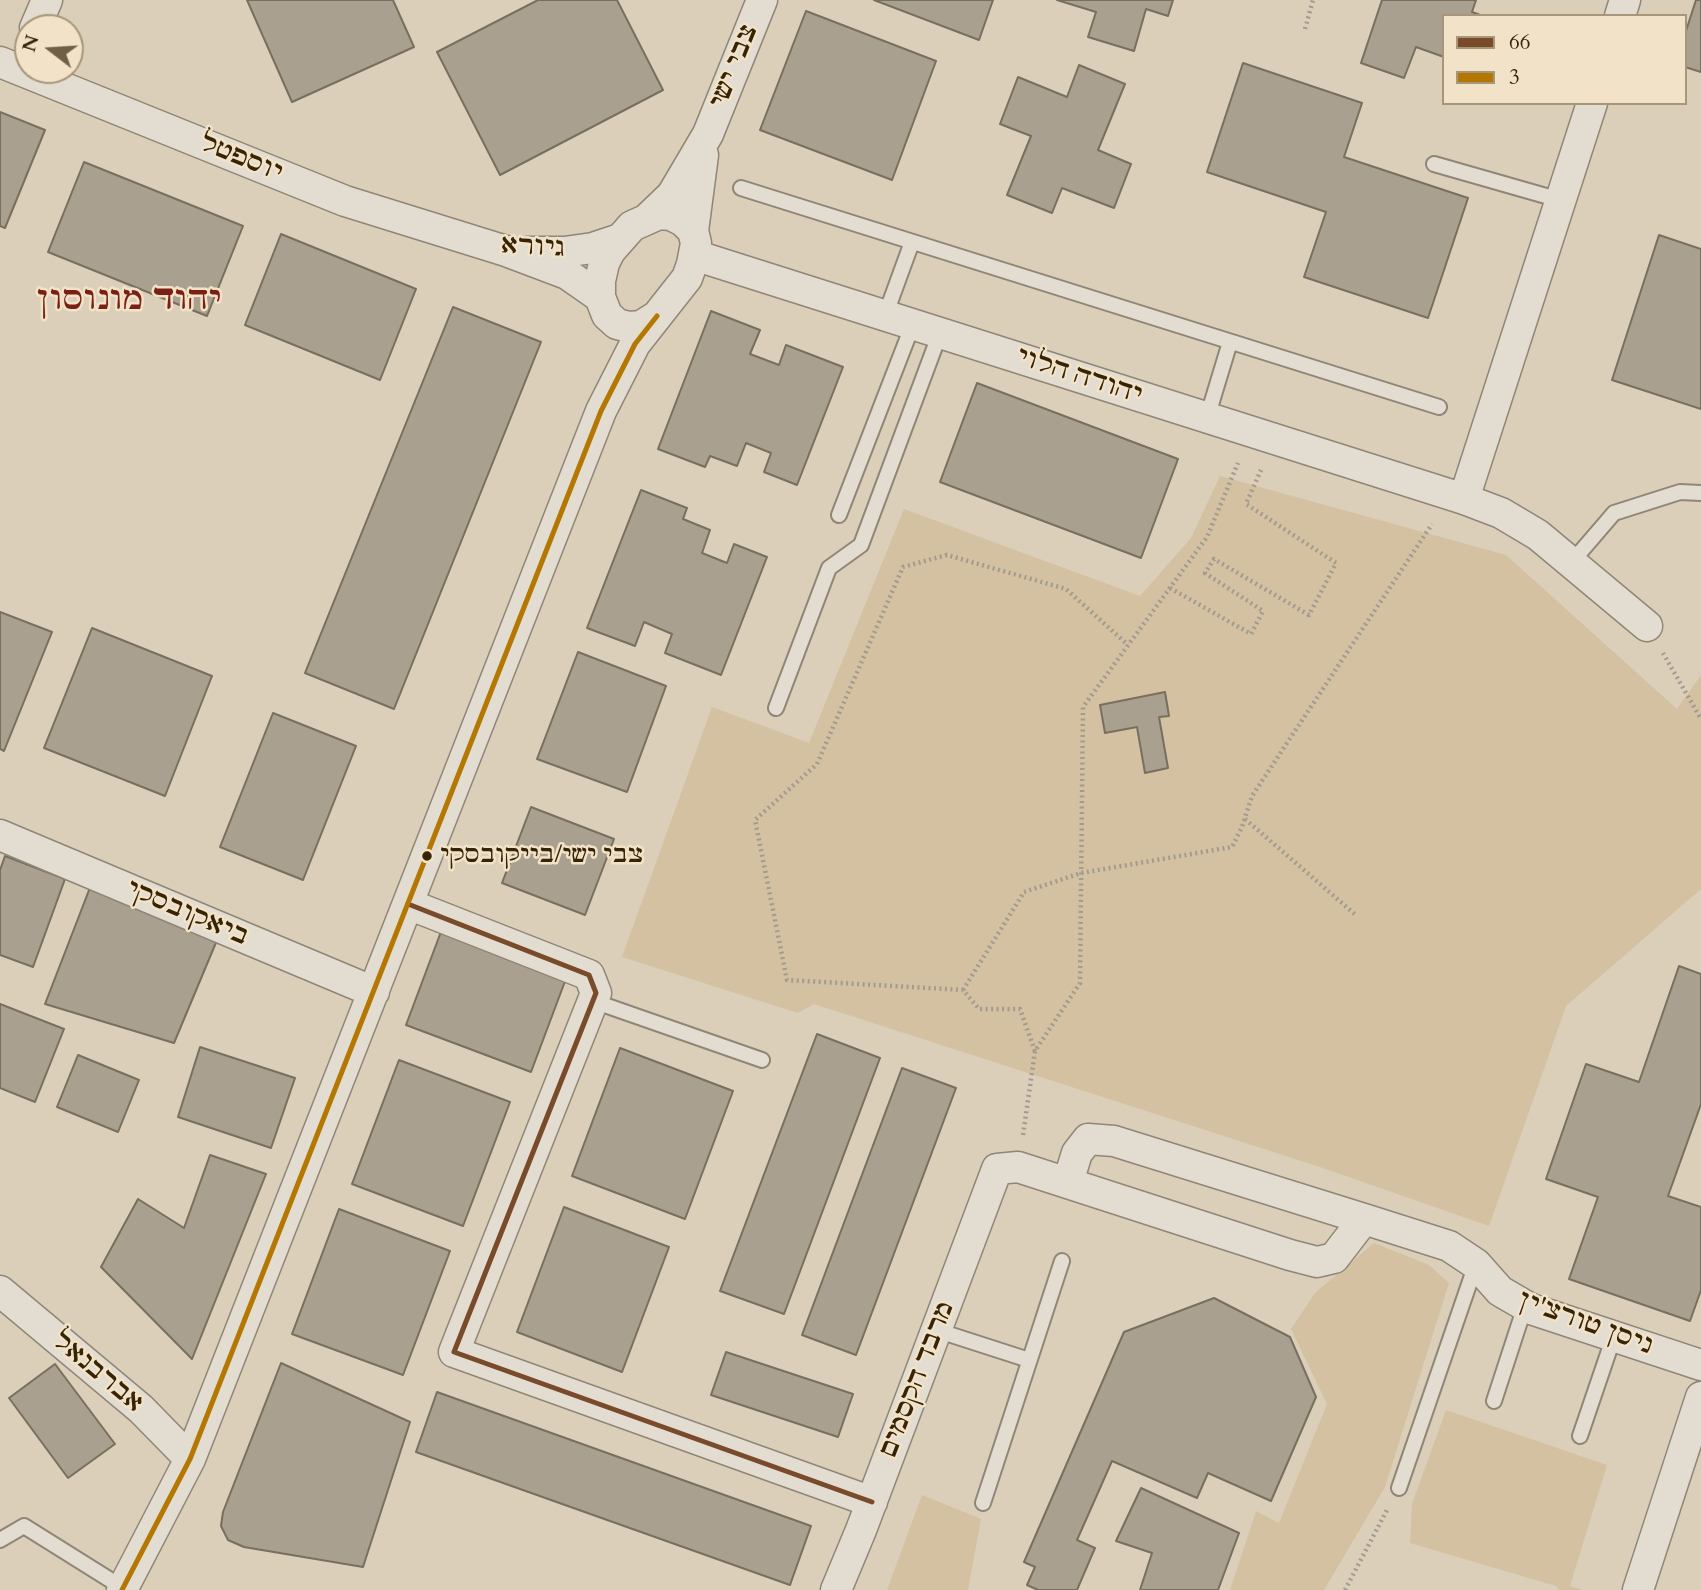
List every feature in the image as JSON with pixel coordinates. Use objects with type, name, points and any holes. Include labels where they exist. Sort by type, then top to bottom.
[{"type":"street","name":"צבי ישי","points":[[648,218],[672,195],[708,134],[762,0]]},
{"type":"street","name":"יוספטל","points":[[73,84],[345,201],[486,246]]},
{"type":"street","points":[[1458,497],[1591,105]]},
{"type":"street","name":"צבי ישי","points":[[693,243],[701,168],[708,134]]},
{"type":"street","points":[[124,1590],[190,1459],[601,411],[635,344],[687,278],[693,243],[682,221],[671,215],[659,214],[632,226],[604,263],[600,281],[610,372],[601,411]]},
{"type":"street","name":"גיורא","points":[[486,246],[527,252],[564,252],[593,248],[620,239]]},
{"type":"street","name":"יהודה הלוי","points":[[693,243],[912,325],[1458,497],[1500,513],[1538,535],[1647,626]]},
{"type":"street","name":"גיורא","points":[[486,246],[567,274],[604,306]]},
{"type":"street","points":[[604,306],[617,324],[629,327],[642,326],[657,316]]},
{"type":"street","name":"ביאקובסקי","points":[[0,835],[374,992]]},
{"type":"street","points":[[408,904],[589,975],[596,993],[454,1352],[872,1502]]},
{"type":"street","name":"ניסן טורצ'ין","points":[[1068,1182],[1077,1153],[1088,1139],[1114,1140],[1449,1246],[1476,1264],[1500,1291],[1525,1306],[1701,1365]]},
{"type":"street","points":[[1007,1168],[1068,1182],[1317,1262],[1334,1258],[1364,1219]]},
{"type":"street","name":"מרבד הקסמים","points":[[836,1590],[936,1331],[1007,1168]]},
{"type":"street","name":"אברבנאל","points":[[0,1291],[141,1409],[190,1459]]},
{"type":"street","points":[[1638,1590],[1701,1397]]},
{"type":"lane","points":[[1434,164],[1560,200]]},
{"type":"lane","points":[[741,188],[1439,407]]},
{"type":"lane","points":[[776,708],[829,568],[861,545],[912,325],[912,242]]},
{"type":"lane","points":[[839,515],[912,325]]},
{"type":"lane","points":[[1207,418],[1230,342]]},
{"type":"lane","points":[[1571,563],[1614,513],[1680,492],[1701,493]]},
{"type":"lane","points":[[593,1001],[762,1060]]},
{"type":"lane","points":[[983,1503],[1062,1261]]},
{"type":"lane","points":[[1399,1488],[1476,1264]]},
{"type":"lane","points":[[1494,1401],[1525,1306]]},
{"type":"lane","points":[[936,1331],[1029,1360]]},
{"type":"lane","points":[[1580,1436],[1614,1336]]},
{"type":"lane","points":[[0,1541],[24,1526],[124,1590]]},
{"type":"path","points":[[1305,30],[1312,0]]},
{"type":"path","points":[[1170,588],[1251,634],[1263,611],[1205,573],[1214,559],[1309,615],[1336,563],[1246,503],[1263,435]]},
{"type":"path","points":[[1007,1168],[1035,1051],[1080,983],[1083,707],[1207,537],[1263,435]]},
{"type":"path","points":[[963,990],[1024,892],[1081,873],[1232,847],[1252,796],[1458,497]]},
{"type":"path","points":[[1035,1051],[1020,1009],[979,1009],[963,990],[787,980],[755,820],[817,764],[903,567],[947,555],[1066,589],[1128,646]]},
{"type":"path","points":[[1647,626],[1701,719]]},
{"type":"path","points":[[1245,818],[1357,916]]},
{"type":"path","points":[[1345,1590],[1399,1488]]},
{"type":"shaded area","points":[[1220,476],[1506,555],[1677,709],[1701,675],[1701,889],[1566,1006],[1489,1226],[1320,1167],[814,1004],[798,1013],[622,957],[712,707],[809,743],[904,509],[1140,596],[1191,538]]},
{"type":"shaded area","points":[[1374,1243],[1429,1265],[1449,1283],[1385,1487],[1324,1590],[1230,1590],[1256,1511],[1279,1523],[1327,1404],[1291,1329],[1315,1293]]},
{"type":"shaded area","points":[[1446,1410],[1607,1465],[1570,1586],[1583,1590],[1559,1590],[1556,1586],[1410,1543],[1412,1504]]},
{"type":"shaded area","points":[[922,1495],[981,1519],[968,1590],[887,1590]]},
{"type":"building","points":[[247,0],[393,0],[414,47],[292,102]]},
{"type":"building","points":[[538,0],[617,0],[663,90],[500,175],[437,52]]},
{"type":"building","points":[[874,0],[993,0],[979,40]]},
{"type":"building","points":[[1057,0],[1173,0],[1168,16],[1146,9],[1134,51],[1088,37],[1096,12]]},
{"type":"building","points":[[1382,0],[1476,0],[1472,12],[1478,14],[1442,14],[1442,56],[1416,47],[1404,78],[1361,63]]},
{"type":"building","points":[[1696,0],[1701,0],[1701,72],[1687,68],[1687,28]]},
{"type":"building","points":[[806,11],[936,61],[892,180],[760,130]]},
{"type":"building","points":[[1243,63],[1362,103],[1344,157],[1468,198],[1428,318],[1304,277],[1326,212],[1207,172]]},
{"type":"building","points":[[1079,65],[1125,84],[1098,150],[1131,164],[1114,208],[1062,188],[1052,213],[1007,195],[1031,136],[1000,124],[1018,77],[1067,97]]},
{"type":"building","points":[[0,112],[45,130],[5,228],[0,226]]},
{"type":"building","points":[[84,162],[243,226],[207,316],[48,252]]},
{"type":"building","points":[[281,234],[416,289],[380,380],[245,325]]},
{"type":"building","points":[[1659,235],[1701,249],[1701,409],[1612,380]]},
{"type":"building","points":[[453,307],[541,342],[394,709],[305,673]]},
{"type":"building","points":[[711,311],[760,330],[750,354],[779,365],[786,345],[843,367],[797,485],[764,472],[771,453],[746,443],[737,466],[710,456],[705,467],[658,449]]},
{"type":"building","points":[[977,383],[1178,459],[1141,558],[940,482]]},
{"type":"building","points":[[641,490],[687,508],[683,519],[710,530],[702,553],[727,563],[734,544],[767,557],[721,675],[665,653],[672,634],[644,622],[635,646],[587,628]]},
{"type":"building","points":[[0,612],[52,632],[4,751],[0,749]]},
{"type":"building","points":[[92,628],[212,676],[165,796],[44,748]]},
{"type":"building","points":[[578,652],[666,686],[627,792],[537,759]]},
{"type":"building","points":[[1165,692],[1169,716],[1159,717],[1168,768],[1145,773],[1137,727],[1105,733],[1100,705]]},
{"type":"building","points":[[273,713],[356,746],[303,880],[220,847]]},
{"type":"building","points":[[531,807],[614,839],[585,915],[502,883]]},
{"type":"building","points":[[5,856],[65,879],[33,967],[0,955],[0,870]]},
{"type":"building","points":[[91,885],[220,933],[174,1043],[45,1004]]},
{"type":"building","points":[[442,929],[567,976],[531,1072],[406,1025]]},
{"type":"building","points":[[1679,966],[1701,974],[1701,1104],[1668,1196],[1701,1207],[1701,1290],[1690,1321],[1569,1279],[1598,1197],[1546,1179],[1586,1064],[1639,1082]]},
{"type":"building","points":[[0,1004],[64,1029],[35,1102],[0,1088]]},
{"type":"building","points":[[817,1034],[880,1058],[784,1314],[720,1291]]},
{"type":"building","points":[[200,1047],[295,1078],[271,1148],[178,1117]]},
{"type":"building","points":[[620,1048],[733,1091],[685,1219],[572,1176]]},
{"type":"building","points":[[78,1055],[139,1080],[118,1132],[57,1107]]},
{"type":"building","points":[[399,1060],[510,1102],[463,1226],[352,1184]]},
{"type":"building","points":[[902,1068],[956,1088],[856,1355],[802,1335]]},
{"type":"building","points":[[210,1155],[266,1174],[192,1359],[101,1267],[138,1199],[184,1228]]},
{"type":"building","points":[[564,1207],[669,1247],[622,1372],[517,1332]]},
{"type":"building","points":[[339,1209],[450,1251],[403,1375],[292,1334]]},
{"type":"building","points":[[1214,1298],[1290,1337],[1316,1397],[1271,1501],[1208,1473],[1197,1498],[1112,1461],[1077,1540],[1095,1548],[1077,1590],[1038,1590],[1027,1585],[1035,1567],[1024,1562],[1124,1332]]},
{"type":"building","points":[[726,1352],[853,1394],[838,1437],[711,1395]]},
{"type":"building","points":[[281,1363],[410,1422],[363,1567],[244,1547],[228,1540],[221,1526],[223,1512]]},
{"type":"building","points":[[55,1364],[115,1444],[68,1478],[9,1398]]},
{"type":"building","points":[[437,1392],[811,1526],[790,1585],[416,1452]]},
{"type":"building","points":[[1141,1488],[1239,1533],[1218,1590],[1140,1590],[1152,1553],[1116,1541]]},
{"type":"transit line","name":"3","points":[[122,1590],[190,1459],[601,411],[635,344],[657,316]]},
{"type":"transit line","name":"66","points":[[408,904],[589,975],[596,993],[454,1352],[872,1502]]},
{"type":"place","name":"צבי ישי/בייקובסקי","points":[[427,856]]},
{"type":"district","name":"יהוד מונוסון","points":[[129,301]]}]
